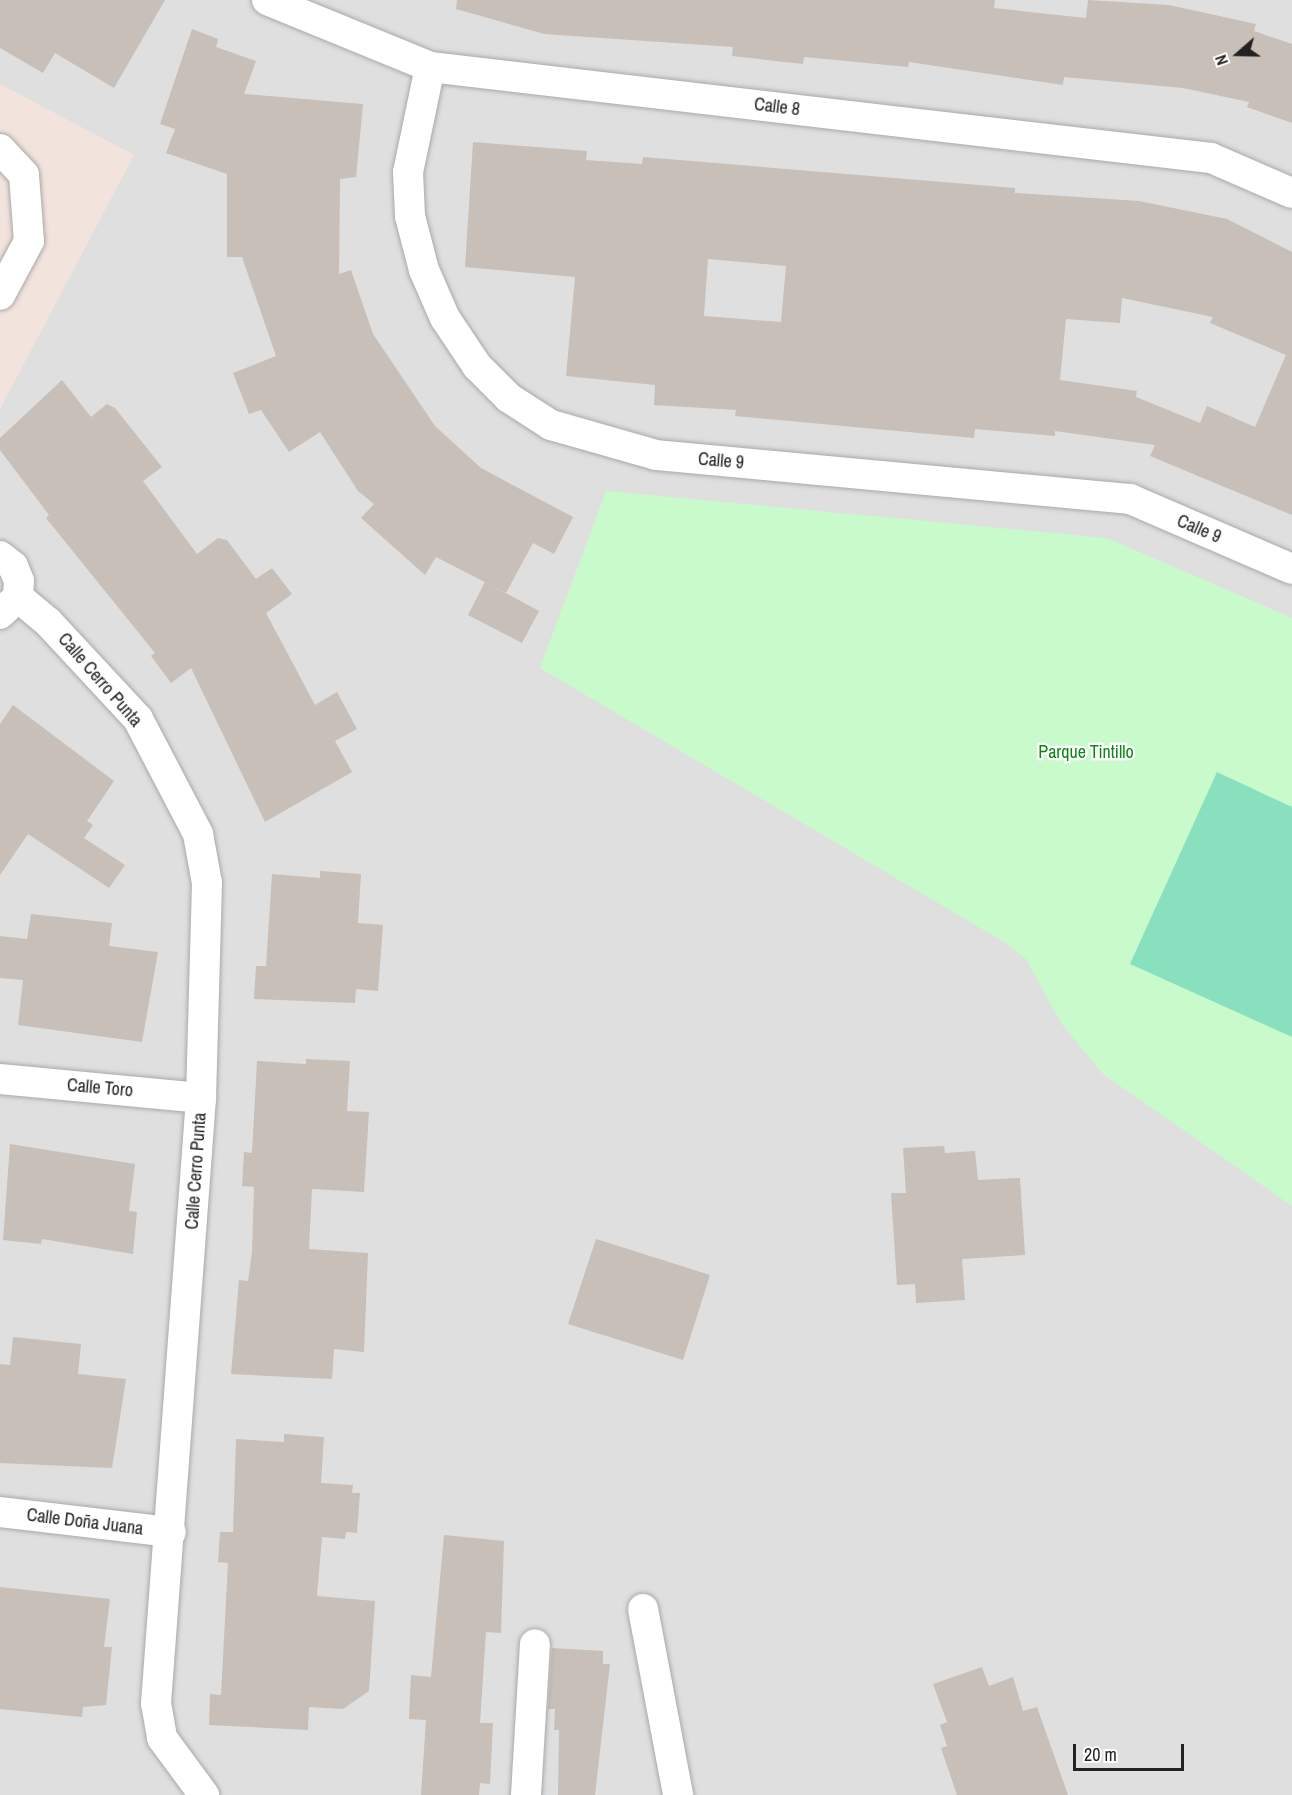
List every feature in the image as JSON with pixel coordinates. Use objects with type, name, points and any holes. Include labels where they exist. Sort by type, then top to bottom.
[{"type":"street","name":"Calle 8","points":[[267,0],[430,66],[1211,158],[1292,193]]},
{"type":"street","name":"Calle 9","points":[[430,66],[408,172],[410,216],[424,270],[445,318],[477,366],[509,398],[550,425],[656,455],[1130,499],[1292,569]]},
{"type":"street","points":[[0,149],[24,175],[29,241],[0,295]]},
{"type":"street","points":[[0,556],[13,566],[9,605]]},
{"type":"street","name":"Calle Cerro Punta","points":[[9,605],[48,622],[138,718],[198,834],[209,941],[201,1098],[171,1532],[156,1703],[162,1738],[204,1795]]},
{"type":"street","name":"Calle Toro","points":[[0,1079],[201,1098]]},
{"type":"street","name":"Calle Doña Juana","points":[[0,1512],[171,1532]]},
{"type":"street","points":[[643,1609],[678,1795]]},
{"type":"street","points":[[526,1795],[535,1644]]},
{"type":"shaded area","points":[[0,0],[1292,0],[1292,1795],[0,1795]]},
{"type":"shaded area","points":[[0,84],[134,155],[0,409]]},
{"type":"green space","name":"Parque Tintillo","points":[[606,491],[1107,538],[1292,618],[1292,1206],[1103,1074],[1061,1023],[1026,959],[1004,942],[540,668]]},
{"type":"green space","points":[[1217,772],[1292,807],[1292,1037],[1130,964]]},
{"type":"building","points":[[0,0],[165,0],[114,88],[55,53],[43,73],[0,48]]},
{"type":"building","points":[[457,0],[995,0],[994,8],[1086,18],[1088,0],[1169,5],[1256,24],[1254,31],[1292,44],[1292,123],[1247,107],[1249,102],[1183,88],[1064,77],[1063,85],[909,62],[908,67],[804,57],[803,64],[732,56],[733,47],[544,34],[456,9]]},
{"type":"building","points":[[192,29],[218,39],[216,47],[256,61],[244,94],[363,104],[356,177],[340,179],[339,274],[351,270],[373,334],[435,426],[481,468],[573,517],[554,554],[533,543],[506,593],[436,557],[425,575],[361,518],[374,504],[358,491],[320,432],[289,452],[261,410],[249,414],[233,373],[276,356],[242,257],[227,257],[227,174],[166,153],[175,129],[160,124]]},
{"type":"building","points":[[473,142],[587,151],[586,160],[642,164],[643,157],[1015,188],[1015,193],[1139,201],[1227,219],[1292,252],[1292,515],[1150,456],[1155,445],[1055,431],[1055,436],[975,429],[974,438],[735,416],[736,410],[654,405],[655,385],[566,376],[575,277],[465,267]],"holes":[[[708,259],[786,266],[781,322],[704,316]],[[1122,298],[1213,317],[1210,323],[1286,355],[1255,427],[1207,406],[1200,423],[1136,397],[1137,391],[1060,380],[1066,319],[1120,323]]]},
{"type":"building","points":[[62,380],[91,417],[107,404],[115,408],[162,467],[143,481],[197,554],[218,538],[227,540],[256,579],[272,568],[292,594],[266,613],[315,705],[337,692],[357,729],[335,741],[352,772],[265,822],[191,668],[171,683],[151,656],[155,653],[46,518],[49,515],[0,450],[0,438]]},
{"type":"building","points":[[485,582],[539,611],[522,643],[468,615]]},
{"type":"building","points":[[13,705],[114,781],[87,821],[93,825],[84,838],[125,865],[109,888],[28,834],[0,875],[0,724]]},
{"type":"building","points":[[320,871],[361,874],[358,923],[383,925],[378,991],[356,989],[355,1003],[254,999],[256,966],[266,966],[272,874],[320,878]]},
{"type":"building","points":[[31,914],[112,923],[109,946],[158,952],[142,1042],[18,1025],[23,980],[0,978],[0,936],[27,939]]},
{"type":"building","points":[[306,1059],[350,1061],[347,1111],[369,1112],[364,1192],[312,1189],[309,1249],[368,1253],[364,1352],[334,1349],[332,1379],[231,1374],[239,1280],[248,1281],[252,1252],[254,1187],[242,1186],[244,1152],[252,1153],[257,1061],[306,1064]]},
{"type":"building","points":[[10,1144],[135,1164],[129,1211],[137,1212],[133,1254],[42,1239],[41,1244],[3,1240]]},
{"type":"building","points":[[944,1146],[945,1153],[975,1151],[978,1180],[1020,1178],[1025,1255],[962,1259],[965,1300],[916,1303],[915,1284],[897,1285],[891,1193],[906,1193],[903,1148]]},
{"type":"building","points":[[596,1239],[710,1275],[683,1360],[568,1324]]},
{"type":"building","points":[[13,1337],[81,1344],[78,1374],[126,1379],[112,1468],[0,1463],[0,1364],[10,1365]]},
{"type":"building","points":[[284,1434],[324,1437],[321,1483],[353,1485],[352,1493],[360,1493],[357,1533],[346,1532],[345,1539],[322,1537],[317,1596],[375,1601],[369,1691],[343,1709],[309,1707],[308,1730],[209,1725],[210,1694],[221,1695],[228,1563],[218,1562],[220,1532],[233,1532],[236,1439],[284,1442]]},
{"type":"building","points":[[444,1535],[504,1541],[501,1633],[486,1632],[480,1723],[493,1723],[490,1784],[480,1783],[479,1795],[421,1795],[426,1720],[409,1719],[411,1675],[431,1677]]},
{"type":"building","points":[[0,1587],[110,1599],[104,1647],[112,1647],[106,1705],[83,1707],[82,1717],[0,1709]]},
{"type":"building","points":[[552,1648],[603,1651],[603,1664],[610,1664],[595,1795],[558,1795],[559,1730],[554,1730],[555,1709],[548,1709]]},
{"type":"building","points":[[982,1667],[989,1686],[1013,1677],[1023,1711],[1037,1707],[1068,1795],[957,1795],[941,1748],[947,1746],[940,1725],[947,1722],[933,1684]]}]
